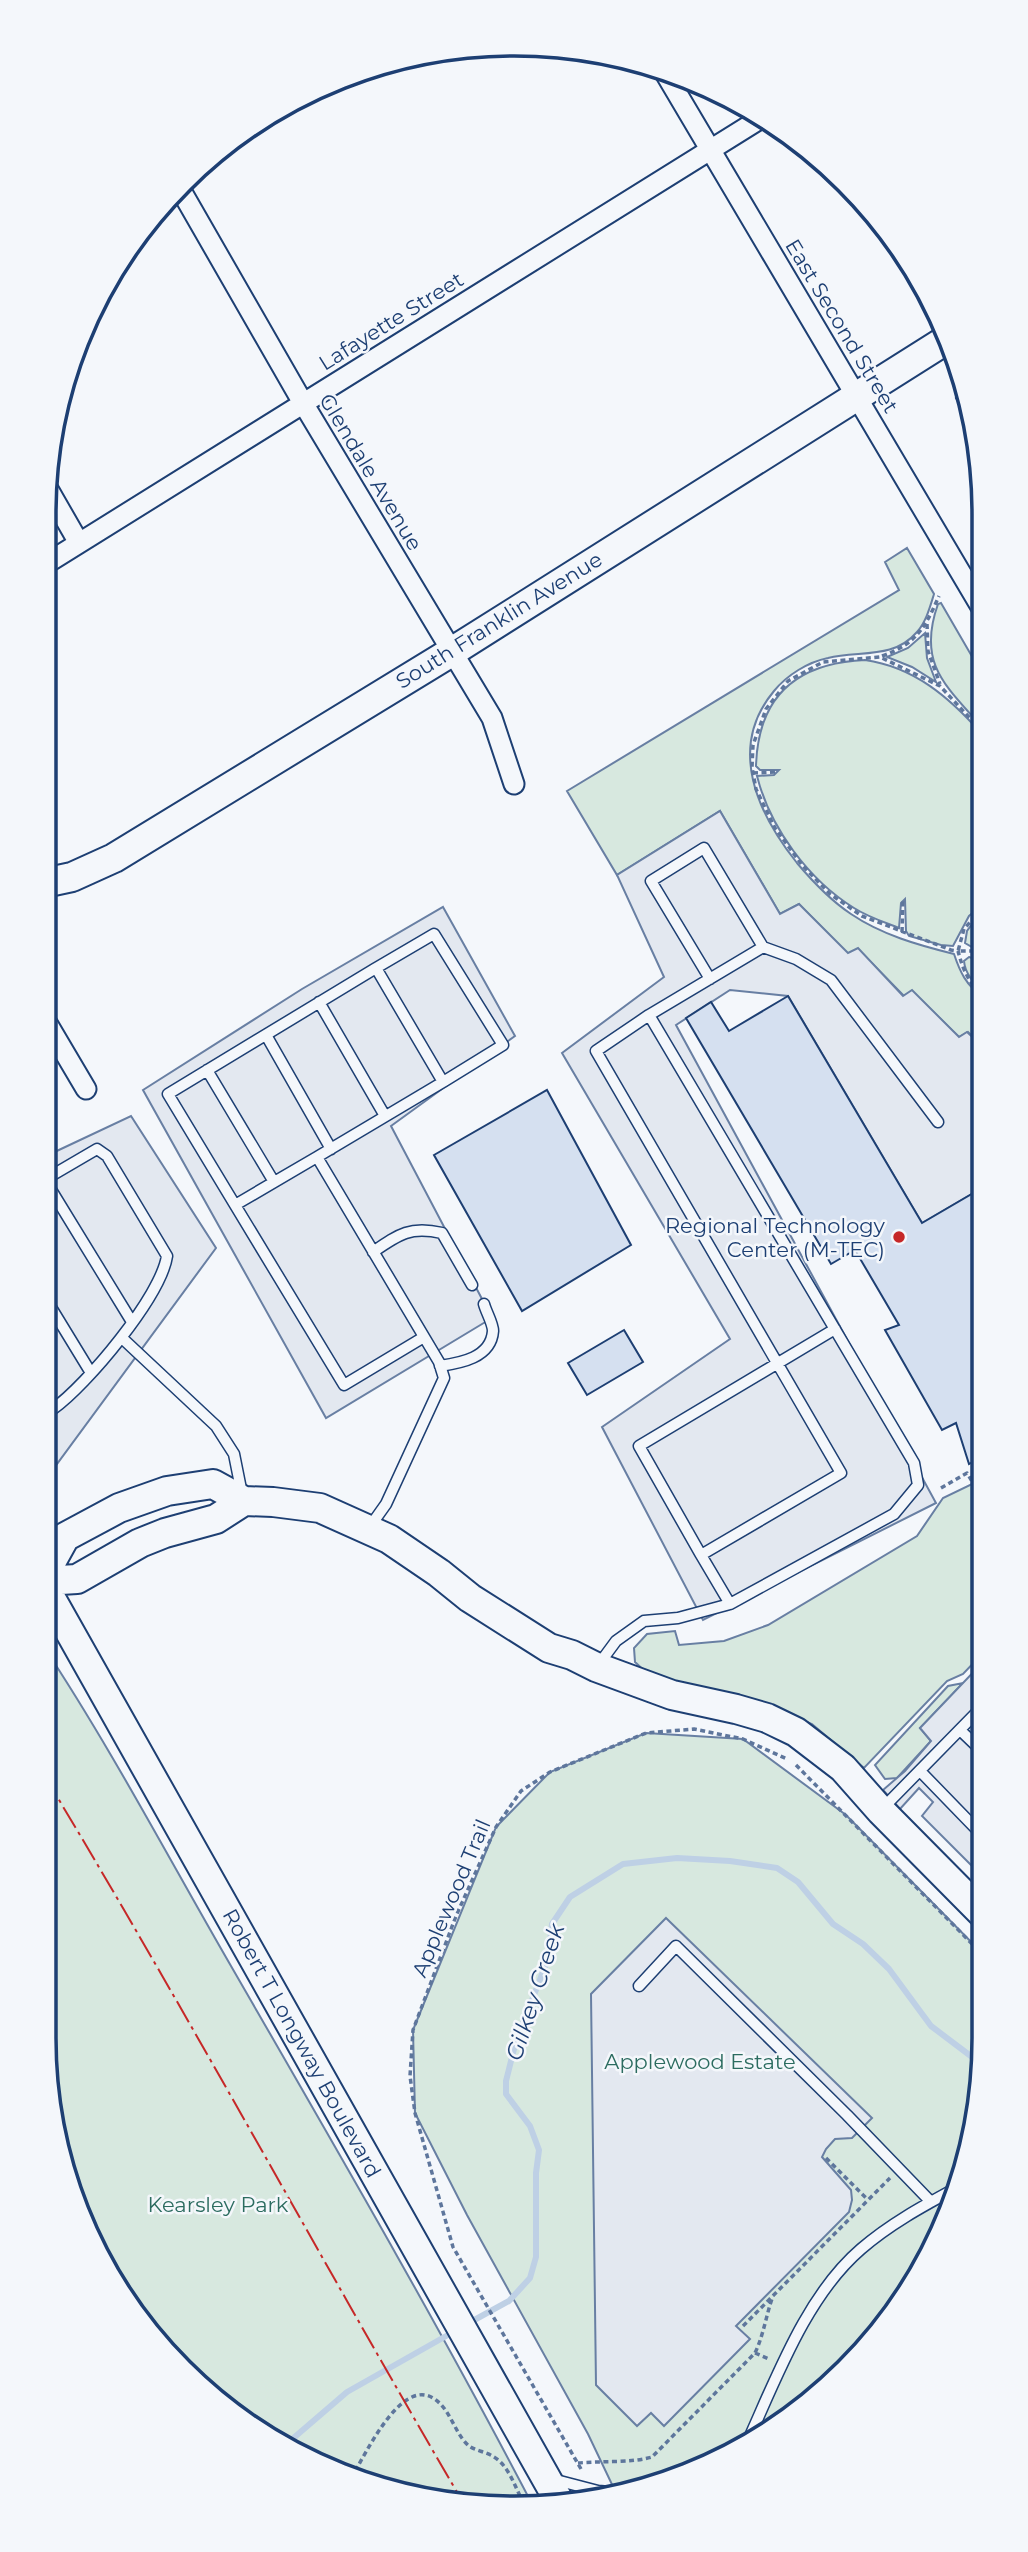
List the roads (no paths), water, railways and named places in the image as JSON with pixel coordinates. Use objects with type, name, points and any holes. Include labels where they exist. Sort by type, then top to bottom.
[{"type":"street","name":"East Second Street","points":[[671,84],[972,592]]},
{"type":"street","name":"Lafayette Street","points":[[56,557],[753,123]]},
{"type":"street","name":"Glendale Avenue","points":[[184,196],[303,403],[492,718],[514,784]]},
{"type":"street","name":"South Franklin Avenue","points":[[56,880],[72,877],[114,858],[453,651],[939,344]]},
{"type":"street","points":[[56,504],[79,543]]},
{"type":"street","points":[[56,1039],[86,1090]]},
{"type":"street","points":[[56,1553],[65,1537],[119,1508],[146,1497],[190,1487],[213,1484],[243,1501],[320,1508],[369,1529],[411,1553],[470,1598],[549,1648],[572,1654],[596,1668],[672,1695],[767,1718],[796,1732],[843,1768],[881,1811],[972,1903]]},
{"type":"street","points":[[56,1580],[77,1579],[140,1543],[216,1519],[243,1501]]},
{"type":"street","name":"Robert T Longway Boulevard","points":[[56,1607],[553,2489]]},
{"type":"lane","points":[[710,979],[651,881],[704,848],[763,947],[796,959],[831,981],[938,1122]]},
{"type":"lane","points":[[235,1205],[503,1045],[434,933],[168,1094],[235,1205],[344,1385],[424,1337]]},
{"type":"lane","points":[[701,1555],[841,1473],[596,1051],[649,1015],[763,947]]},
{"type":"lane","points":[[376,968],[443,1082]]},
{"type":"lane","points":[[319,1002],[385,1116]]},
{"type":"lane","points":[[596,1668],[616,1641],[644,1622],[678,1618],[730,1604],[894,1514],[918,1485],[914,1462],[649,1015]]},
{"type":"lane","points":[[266,1035],[331,1149]]},
{"type":"lane","points":[[207,1070],[274,1182]]},
{"type":"lane","points":[[56,1173],[97,1149],[107,1156],[167,1255],[165,1270],[122,1338],[67,1399],[56,1407]]},
{"type":"lane","points":[[317,1157],[424,1337],[444,1378],[386,1504],[369,1529]]},
{"type":"lane","points":[[56,1199],[132,1322]]},
{"type":"lane","points":[[373,1252],[410,1230],[425,1229],[442,1233],[472,1285]]},
{"type":"lane","points":[[440,1366],[462,1363],[478,1356],[489,1343],[493,1330],[484,1304]]},
{"type":"lane","points":[[56,1316],[91,1373]]},
{"type":"lane","points":[[730,1604],[639,1446],[835,1329]]},
{"type":"lane","points":[[122,1338],[216,1426],[234,1454],[243,1501]]},
{"type":"lane","points":[[881,1811],[972,1717]]},
{"type":"lane","points":[[960,1730],[972,1742]]},
{"type":"lane","points":[[920,1770],[972,1824]]},
{"type":"lane","points":[[639,1986],[676,1947],[931,2202]]},
{"type":"lane","points":[[754,2428],[804,2323],[832,2281],[859,2250],[900,2219],[942,2196]]},
{"type":"lane","points":[[553,2489],[591,2489]]},
{"type":"waterway","name":"Gilkey Creek","points":[[467,2324],[509,2301],[530,2278],[536,2257],[536,2173],[539,2150],[530,2126],[506,2094],[506,2081],[516,2041],[548,1959],[552,1924],[570,1897],[623,1864],[677,1858],[730,1861],[777,1868],[798,1882],[833,1924],[863,1944],[889,1969],[931,2026],[971,2056]]},
{"type":"waterway","name":"Gilkey Creek","points":[[292,2439],[347,2392],[455,2331]]},
{"type":"place","name":"Regional Technology Center (M-TEC)","points":[[899,1237]]},
{"type":"park label","name":"Applewood Estate","points":[[700,2061]]},
{"type":"park label","name":"Kearsley Park","points":[[218,2204]]}]
